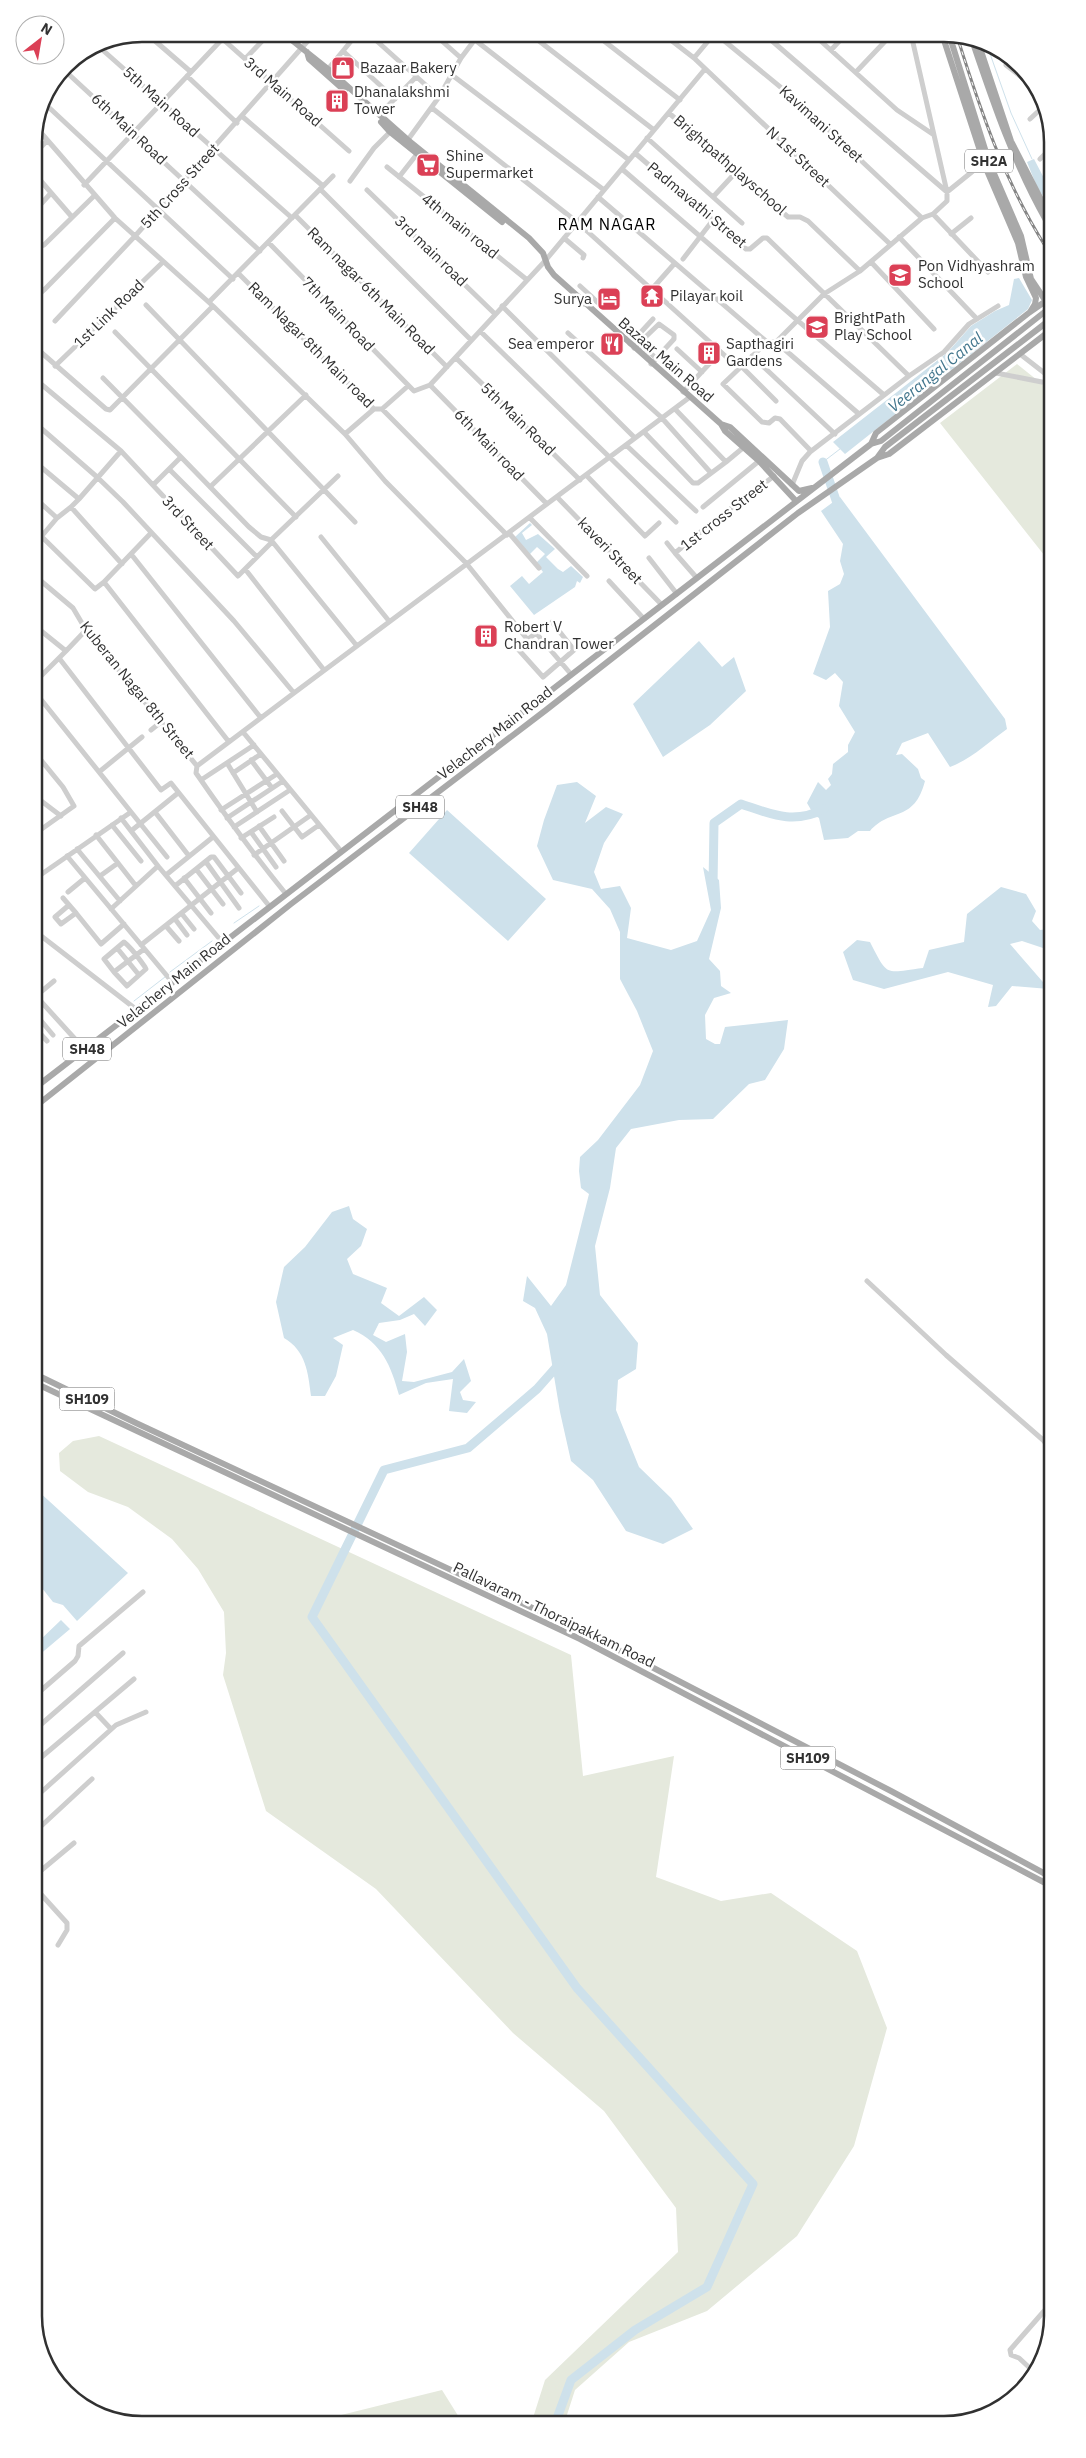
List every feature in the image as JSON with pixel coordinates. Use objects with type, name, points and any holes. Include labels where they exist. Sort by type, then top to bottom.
[{"type":"main road","points":[[294,42],[328,69],[379,115],[417,154],[544,259]]},
{"type":"main road","name":"SH2A","points":[[945,43],[985,166],[1018,243],[1023,269],[1039,297],[1044,301]]},
{"type":"main road","name":"SH2A","points":[[951,43],[985,166]]},
{"type":"main road","name":"SH2A","points":[[975,48],[1007,142],[1035,196],[1044,207]]},
{"type":"main road","points":[[303,49],[309,58],[390,132],[406,142]]},
{"type":"main road","name":"SH2A","points":[[981,50],[1011,141],[1044,216]]},
{"type":"main road","name":"Bazaar Main Road","points":[[406,142],[529,238],[540,250],[554,275],[632,346],[654,361],[690,398],[721,424],[725,431],[759,461],[796,501]]},
{"type":"main road","points":[[1030,312],[1039,297]]},
{"type":"main road","points":[[870,444],[876,433],[1044,303]]},
{"type":"main road","name":"SH48","points":[[877,458],[883,444],[1044,312]]},
{"type":"main road","name":"SH48","points":[[870,444],[883,444],[1044,324]]},
{"type":"main road","name":"Velachery Main Road","points":[[43,1101],[284,910],[813,503],[877,458],[889,454],[1044,335]]},
{"type":"main road","points":[[721,424],[730,427],[799,491],[808,487],[813,488]]},
{"type":"main road","name":"Velachery Main Road","points":[[43,1082],[270,908],[569,674],[662,606],[696,577],[870,444]]},
{"type":"main road","points":[[525,710],[533,720]]},
{"type":"main road","points":[[69,1063],[78,1074]]},
{"type":"main road","name":"Pallavaram - Thoraipakkam Road","points":[[42,1378],[124,1421]]},
{"type":"main road","name":"Pallavaram - Thoraipakkam Road","points":[[42,1386],[135,1426],[264,1487],[350,1523],[584,1632],[652,1672]]},
{"type":"main road","name":"Pallavaram - Thoraipakkam Road","points":[[264,1487],[320,1518],[514,1610],[659,1675],[887,1800],[1044,1882]]},
{"type":"main road","points":[[391,1551],[395,1544]]},
{"type":"main road","points":[[543,1622],[546,1615]]},
{"type":"main road","name":"Pallavaram - Thoraipakkam Road","points":[[731,1713],[903,1797],[1044,1873]]},
{"type":"street","points":[[155,42],[237,123]]},
{"type":"street","points":[[84,185],[219,42]]},
{"type":"street","name":"3rd Main Road","points":[[226,42],[349,150]]},
{"type":"street","points":[[245,59],[261,42]]},
{"type":"street","name":"5th Cross Street","points":[[55,321],[214,150],[308,42]]},
{"type":"street","points":[[328,69],[350,42]]},
{"type":"street","points":[[378,42],[439,97]]},
{"type":"street","points":[[443,42],[461,58]]},
{"type":"street","points":[[406,142],[432,108],[472,42]]},
{"type":"street","points":[[477,42],[629,160]]},
{"type":"street","points":[[541,42],[654,130]]},
{"type":"street","points":[[606,43],[680,100]]},
{"type":"street","name":"N 1st Street","points":[[674,43],[694,58],[890,244]]},
{"type":"street","points":[[694,58],[707,43]]},
{"type":"street","name":"Kavimani Street","points":[[726,43],[801,104],[922,218]]},
{"type":"street","points":[[774,43],[947,192]]},
{"type":"street","points":[[823,43],[897,110],[934,135]]},
{"type":"street","points":[[831,50],[838,43]]},
{"type":"street","points":[[856,72],[884,43]]},
{"type":"street","points":[[776,342],[824,294],[860,271],[922,218],[933,214],[947,201],[947,192],[913,43]]},
{"type":"street","name":"5th Main Road","points":[[103,50],[163,102],[214,150],[293,217]]},
{"type":"street","points":[[343,51],[395,99]]},
{"type":"street","points":[[408,386],[416,391],[430,385],[456,358],[494,313],[564,238],[705,69]]},
{"type":"street","name":"6th Main Road","points":[[69,75],[134,132],[260,251]]},
{"type":"street","points":[[452,75],[604,190]]},
{"type":"street","points":[[379,115],[416,77]]},
{"type":"street","points":[[49,107],[233,278]]},
{"type":"street","points":[[432,108],[577,222],[732,362],[741,366],[776,401]]},
{"type":"street","points":[[1030,119],[1038,111]]},
{"type":"street","name":"Brightpathplayschool","points":[[669,113],[788,216],[800,217],[808,221],[860,271]]},
{"type":"street","points":[[242,118],[322,188],[471,340]]},
{"type":"street","points":[[350,181],[374,148],[390,132]]},
{"type":"street","points":[[43,136],[84,185],[115,218],[211,304],[345,434],[385,481],[466,563],[528,639]]},
{"type":"street","points":[[647,138],[742,223]]},
{"type":"street","points":[[43,145],[47,141]]},
{"type":"street","name":"Padmavathi Street","points":[[635,153],[748,250],[763,238],[767,238],[824,294]]},
{"type":"street","points":[[397,175],[417,154]]},
{"type":"street","points":[[1040,158],[1044,155]]},
{"type":"street","points":[[947,192],[973,171],[985,166]]},
{"type":"street","name":"4th main road","points":[[387,167],[526,280]]},
{"type":"street","points":[[622,168],[884,395]]},
{"type":"street","points":[[713,197],[737,171]]},
{"type":"street","points":[[43,355],[106,409],[110,410],[180,339],[233,278],[333,176]]},
{"type":"street","points":[[43,184],[72,217]]},
{"type":"street","name":"3rd main road","points":[[367,190],[494,313]]},
{"type":"street","points":[[43,202],[51,193]]},
{"type":"street","points":[[43,245],[94,196]]},
{"type":"street","points":[[598,197],[767,342],[776,342],[859,414]]},
{"type":"street","points":[[933,214],[988,272]]},
{"type":"street","name":"Ram nagar 6th Main Road","points":[[293,217],[447,367]]},
{"type":"street","points":[[44,290],[115,218]]},
{"type":"street","points":[[951,234],[971,218]]},
{"type":"street","points":[[683,259],[713,220]]},
{"type":"street","points":[[899,237],[977,319]]},
{"type":"street","points":[[564,238],[584,255],[584,258]]},
{"type":"street","name":"7th Main Road","points":[[268,242],[408,386]]},
{"type":"street","name":"1st Link Road","points":[[55,366],[163,262]]},
{"type":"street","points":[[870,262],[934,329]]},
{"type":"street","points":[[652,289],[674,263]]},
{"type":"street","name":"Ram Nagar 8th Main road","points":[[238,273],[374,409],[382,409],[408,386]]},
{"type":"street","points":[[580,286],[597,302]]},
{"type":"street","points":[[824,294],[909,376]]},
{"type":"street","points":[[584,304],[591,296]]},
{"type":"street","points":[[146,305],[355,522]]},
{"type":"street","points":[[502,306],[635,438]]},
{"type":"street","points":[[792,485],[802,461],[811,451],[909,376],[944,352],[969,324],[998,306]]},
{"type":"street","points":[[632,346],[654,321]]},
{"type":"street","points":[[632,346],[639,343],[659,324],[674,335],[674,339],[654,361],[639,343]]},
{"type":"street","points":[[480,331],[676,522]]},
{"type":"street","points":[[115,332],[296,517]]},
{"type":"street","points":[[568,333],[662,418],[711,474]]},
{"type":"street","points":[[767,342],[723,384],[762,422],[770,423],[775,418],[780,419],[811,451]]},
{"type":"street","points":[[677,349],[702,372]]},
{"type":"street","points":[[1020,354],[1044,373]]},
{"type":"street","points":[[752,356],[835,434]]},
{"type":"street","name":"5th Main Road","points":[[456,358],[580,480]]},
{"type":"street","points":[[684,392],[711,362]]},
{"type":"street","points":[[996,373],[1044,382]]},
{"type":"street","points":[[103,378],[249,527],[261,537],[272,541],[357,646]]},
{"type":"street","name":"3rd Street","points":[[43,385],[121,451],[238,576],[245,569]]},
{"type":"street","name":"6th Main road","points":[[430,385],[547,504]]},
{"type":"street","points":[[210,487],[306,395]]},
{"type":"street","name":"Kuberan Nagar 8th Street","points":[[43,583],[73,608],[86,630],[197,766],[466,563],[530,518],[690,398]]},
{"type":"street","points":[[345,434],[374,409]]},
{"type":"street","points":[[382,409],[508,534],[539,568]]},
{"type":"street","points":[[675,409],[726,462]]},
{"type":"street","points":[[43,431],[98,477],[234,621],[294,693]]},
{"type":"street","points":[[644,432],[693,483],[698,483],[711,474],[744,447]]},
{"type":"street","points":[[626,445],[696,511]]},
{"type":"street","points":[[43,534],[57,518],[79,499],[121,451]]},
{"type":"street","points":[[153,485],[181,457]]},
{"type":"street","points":[[703,507],[759,461]]},
{"type":"street","points":[[43,469],[79,499]]},
{"type":"street","points":[[169,469],[257,557]]},
{"type":"street","points":[[324,670],[245,569],[338,476]]},
{"type":"street","points":[[586,476],[645,536],[659,523]]},
{"type":"street","name":"1st cross Street","points":[[696,577],[675,553],[774,476]]},
{"type":"street","name":"kaveri Street","points":[[557,497],[662,606]]},
{"type":"street","points":[[43,505],[57,518]]},
{"type":"street","points":[[71,507],[122,564]]},
{"type":"street","points":[[530,518],[588,576]]},
{"type":"street","points":[[43,538],[93,588],[104,582],[151,533]]},
{"type":"street","points":[[321,537],[389,621]]},
{"type":"street","points":[[667,543],[675,553]]},
{"type":"street","points":[[131,554],[261,718]]},
{"type":"street","points":[[649,558],[677,594]]},
{"type":"street","points":[[609,581],[644,619]]},
{"type":"street","points":[[104,582],[230,742]]},
{"type":"street","points":[[552,622],[574,650],[560,662],[543,677],[540,676],[517,648],[536,633],[560,662],[569,674]]},
{"type":"street","points":[[43,674],[86,630]]},
{"type":"street","points":[[43,632],[66,651]]},
{"type":"street","points":[[59,658],[161,790],[170,783],[270,908]]},
{"type":"street","points":[[43,702],[167,857]]},
{"type":"street","points":[[151,730],[161,722]]},
{"type":"street","points":[[243,732],[340,852]]},
{"type":"street","points":[[98,772],[142,737]]},
{"type":"street","points":[[201,780],[254,745]]},
{"type":"street","points":[[233,773],[261,754]]},
{"type":"street","points":[[251,760],[272,788]]},
{"type":"street","points":[[43,762],[63,787],[74,806],[43,828]]},
{"type":"street","points":[[227,763],[257,812]]},
{"type":"street","points":[[197,766],[196,773],[221,810],[286,894]]},
{"type":"street","points":[[221,810],[277,774]]},
{"type":"street","points":[[227,818],[283,781]]},
{"type":"street","points":[[234,827],[290,790]]},
{"type":"street","points":[[131,831],[178,793]]},
{"type":"street","points":[[43,802],[61,816]]},
{"type":"street","points":[[121,818],[125,805]]},
{"type":"street","points":[[282,811],[302,837],[319,825]]},
{"type":"street","points":[[43,873],[131,812]]},
{"type":"street","points":[[155,812],[189,856]]},
{"type":"street","points":[[254,855],[311,816]]},
{"type":"street","points":[[241,838],[274,817]]},
{"type":"street","points":[[121,818],[158,866],[223,943]]},
{"type":"street","points":[[112,824],[141,861]]},
{"type":"street","points":[[259,826],[284,860]]},
{"type":"street","points":[[251,832],[276,867]]},
{"type":"street","points":[[96,835],[136,886]]},
{"type":"street","points":[[166,875],[213,837]]},
{"type":"street","points":[[77,849],[120,901]]},
{"type":"street","points":[[67,856],[173,982]]},
{"type":"street","points":[[175,886],[214,857],[242,893]]},
{"type":"street","points":[[206,862],[239,908]]},
{"type":"street","points":[[100,876],[118,863]]},
{"type":"street","points":[[111,909],[158,866]]},
{"type":"street","points":[[114,972],[136,955],[166,926],[237,868]]},
{"type":"street","points":[[196,869],[223,904]]},
{"type":"street","points":[[68,892],[85,878]]},
{"type":"street","points":[[184,878],[211,913]]},
{"type":"street","points":[[64,898],[101,944],[124,924]]},
{"type":"street","points":[[69,904],[55,916],[61,924],[76,913]]},
{"type":"street","points":[[182,914],[194,929]]},
{"type":"street","points":[[175,919],[187,935]]},
{"type":"street","points":[[166,926],[179,941]]},
{"type":"street","points":[[159,932],[163,937]]},
{"type":"street","points":[[43,937],[137,1010]]},
{"type":"street","points":[[124,942],[136,955],[146,969],[127,986],[103,960],[124,942]]},
{"type":"street","points":[[117,948],[139,975]]},
{"type":"street","points":[[43,990],[54,981]]},
{"type":"street","points":[[43,1004],[86,1050]]},
{"type":"street","points":[[43,1011],[46,1008]]},
{"type":"street","points":[[43,1023],[53,1035]]},
{"type":"street","points":[[43,1036],[47,1041]]},
{"type":"street","points":[[867,1281],[946,1355],[1044,1441]]},
{"type":"street","points":[[42,1689],[75,1661],[78,1656],[79,1646],[143,1592]]},
{"type":"street","points":[[42,1723],[123,1653]]},
{"type":"street","points":[[42,1755],[134,1679]]},
{"type":"street","points":[[95,1712],[111,1729]]},
{"type":"street","points":[[42,1791],[111,1729],[124,1720],[146,1712]]},
{"type":"street","points":[[42,1825],[92,1779]]},
{"type":"street","points":[[42,1869],[74,1843]]},
{"type":"street","points":[[42,1896],[67,1923],[67,1930],[58,1945]]},
{"type":"street","points":[[1029,2367],[1019,2358],[1011,2355],[1010,2350],[1044,2311]]},
{"type":"shaded area","points":[[1017,364],[1044,386],[1044,555],[940,423]]},
{"type":"shaded area","points":[[99,1436],[571,1655],[583,1776],[674,1756],[656,1877],[721,1901],[771,1893],[857,1951],[887,2028],[854,2146],[797,2236],[707,2311],[629,2342],[575,2390],[567,2416],[534,2415],[545,2380],[678,2252],[676,2208],[604,2111],[513,2033],[376,1889],[266,1811],[223,1675],[226,1653],[224,1612],[198,1569],[172,1539],[128,1507],[88,1492],[60,1471],[59,1453],[73,1441]]},
{"type":"shaded area","points":[[442,2390],[458,2415],[340,2415]]},
{"type":"water","points":[[1034,159],[1044,178],[1044,198],[1037,187],[1027,162]]},
{"type":"water","points":[[1019,278],[1032,300],[1028,309],[845,454],[833,442],[947,353],[971,326],[995,311],[1009,305],[1014,279]]},
{"type":"water","points":[[840,497],[1005,719],[1007,729],[973,755],[950,767],[928,733],[902,743],[896,755],[902,754],[918,769],[921,778],[925,781],[915,803],[901,813],[886,819],[870,831],[858,831],[848,838],[824,840],[819,818],[814,815],[807,803],[818,782],[826,790],[831,785],[828,779],[832,774],[833,764],[848,752],[848,745],[855,732],[839,706],[843,682],[835,673],[826,680],[813,674],[830,627],[828,591],[840,584],[844,574],[840,561],[843,544],[821,511]]},
{"type":"water","points":[[530,523],[532,525],[522,533],[526,540],[538,534],[555,549],[546,557],[558,569],[563,572],[571,566],[583,577],[580,583],[577,581],[575,587],[534,615],[510,586],[522,576],[529,584],[543,572],[536,563],[545,554],[537,547],[529,555],[515,537]]},
{"type":"water","points":[[699,641],[722,667],[734,657],[746,691],[710,725],[663,757],[633,704]]},
{"type":"water","points":[[577,782],[596,796],[585,823],[606,807],[623,814],[604,843],[594,872],[601,889],[620,886],[631,908],[627,938],[671,950],[697,941],[711,910],[703,867],[719,880],[721,908],[709,959],[720,971],[721,986],[731,993],[714,998],[705,1015],[706,1039],[715,1044],[720,1044],[725,1027],[788,1020],[784,1049],[765,1080],[749,1084],[713,1119],[679,1120],[631,1129],[616,1148],[610,1188],[595,1246],[600,1295],[638,1343],[636,1369],[618,1380],[616,1410],[639,1467],[671,1498],[693,1529],[663,1544],[626,1531],[593,1480],[571,1461],[560,1412],[547,1334],[535,1308],[523,1301],[527,1276],[551,1306],[566,1285],[589,1194],[581,1188],[580,1157],[598,1140],[640,1085],[653,1051],[637,1011],[620,979],[620,932],[610,909],[592,889],[553,880],[537,846],[557,785]]},
{"type":"water","points":[[447,810],[546,899],[508,941],[409,853]]},
{"type":"water","points":[[1001,887],[1026,894],[1036,911],[1032,921],[1040,930],[1044,930],[1044,948],[1022,941],[1010,944],[1044,983],[1044,989],[1012,986],[996,1006],[988,1007],[993,985],[948,972],[884,989],[853,980],[843,952],[857,940],[870,942],[880,962],[889,970],[901,971],[923,968],[929,950],[964,942],[967,914]]},
{"type":"water","points":[[349,1206],[353,1219],[367,1229],[361,1246],[347,1259],[353,1274],[387,1288],[381,1303],[399,1316],[424,1297],[437,1310],[425,1326],[414,1314],[400,1320],[379,1323],[373,1335],[386,1342],[405,1334],[407,1352],[402,1381],[414,1382],[452,1372],[464,1359],[471,1381],[460,1392],[463,1400],[476,1402],[467,1413],[449,1411],[453,1379],[426,1383],[399,1395],[393,1374],[384,1356],[363,1335],[353,1330],[333,1338],[343,1345],[336,1376],[325,1396],[311,1396],[305,1363],[297,1349],[284,1338],[276,1302],[284,1267],[305,1247],[332,1212]]},
{"type":"water","points":[[42,1495],[128,1573],[77,1621],[63,1605],[53,1602],[42,1588]]},
{"type":"water","points":[[61,1620],[70,1629],[42,1652],[42,1638]]},
{"type":"waterway","name":"Veerangal Canal","points":[[990,55],[1011,113],[1032,159]]},
{"type":"waterway","name":"Veerangal Canal","points":[[823,462],[840,449]]},
{"type":"waterway","points":[[823,462],[840,512]]},
{"type":"waterway","points":[[713,885],[714,823],[741,804],[772,814],[792,817],[813,814],[824,809]]},
{"type":"waterway","points":[[234,923],[259,906]]},
{"type":"waterway","points":[[170,972],[212,941]]},
{"type":"waterway","points":[[134,1001],[165,977]]},
{"type":"waterway","points":[[558,2416],[571,2380],[635,2330],[707,2287],[753,2184],[577,1988],[312,1617],[384,1470],[468,1448],[537,1389],[560,1363]]},
{"type":"railway","points":[[959,44],[995,146],[1018,198],[1044,244]]},
{"type":"place","name":"Bazaar Bakery","points":[[343,68]]},
{"type":"place","name":"Dhanalakshmi Tower","points":[[337,101]]},
{"type":"place","name":"Shine Supermarket","points":[[428,165]]},
{"type":"place","name":"Pon Vidhyashram School","points":[[900,275]]},
{"type":"place","name":"Pilayar koil","points":[[652,296]]},
{"type":"place","name":"Surya","points":[[609,299]]},
{"type":"place","name":"BrightPath Play School","points":[[817,327]]},
{"type":"place","name":"Sea emperor","points":[[612,344]]},
{"type":"place","name":"Sapthagiri Gardens","points":[[709,353]]},
{"type":"place","name":"Robert V Chandran Tower","points":[[486,636]]},
{"type":"district","name":"RAM NAGAR","points":[[607,224]]}]
